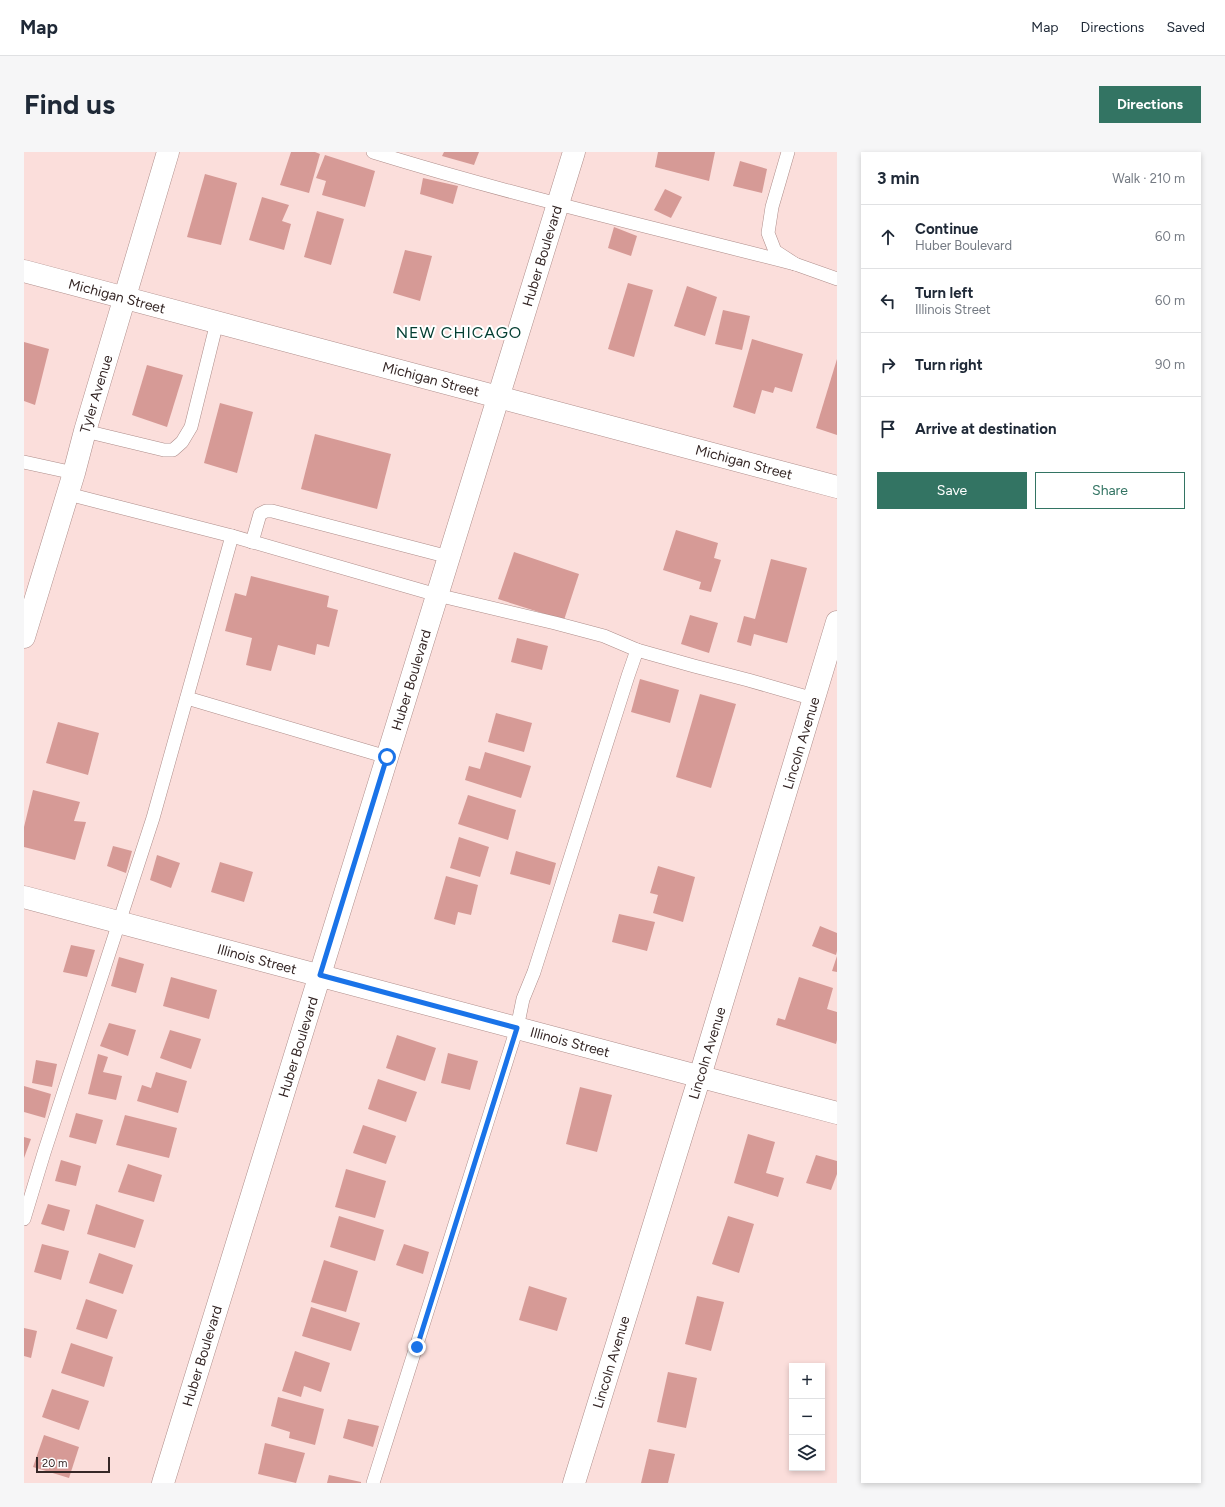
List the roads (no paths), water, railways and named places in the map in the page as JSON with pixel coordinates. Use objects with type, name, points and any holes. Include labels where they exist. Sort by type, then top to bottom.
[{"type":"street","name":"Tyler Avenue","points":[[24,637],[68,494],[85,431],[126,298],[168,152]]},
{"type":"street","name":"Huber Boulevard","points":[[163,1483],[574,152]]},
{"type":"street","name":"Michigan Street","points":[[24,271],[837,487]]},
{"type":"street","name":"Lincoln Avenue","points":[[574,1483],[700,1076],[837,622]]},
{"type":"street","name":"Illinois Street","points":[[24,897],[837,1113]]},
{"type":"lane","points":[[373,152],[558,205],[794,264],[837,279]]},
{"type":"lane","points":[[788,152],[772,208],[768,233],[775,251],[794,264]]},
{"type":"lane","points":[[85,431],[164,450],[173,450],[182,442],[191,427],[217,322]]},
{"type":"lane","points":[[24,462],[74,473]]},
{"type":"lane","points":[[68,494],[232,536],[437,595],[576,628],[604,636],[637,650],[814,699]]},
{"type":"lane","points":[[252,542],[260,514],[272,510],[449,557]]},
{"type":"lane","points":[[24,1219],[153,818],[232,536]]},
{"type":"lane","points":[[373,1483],[517,1028],[523,999],[534,972],[637,650]]},
{"type":"lane","points":[[187,698],[387,757]]},
{"type":"district","name":"NEW CHICAGO","points":[[459,332]]}]
